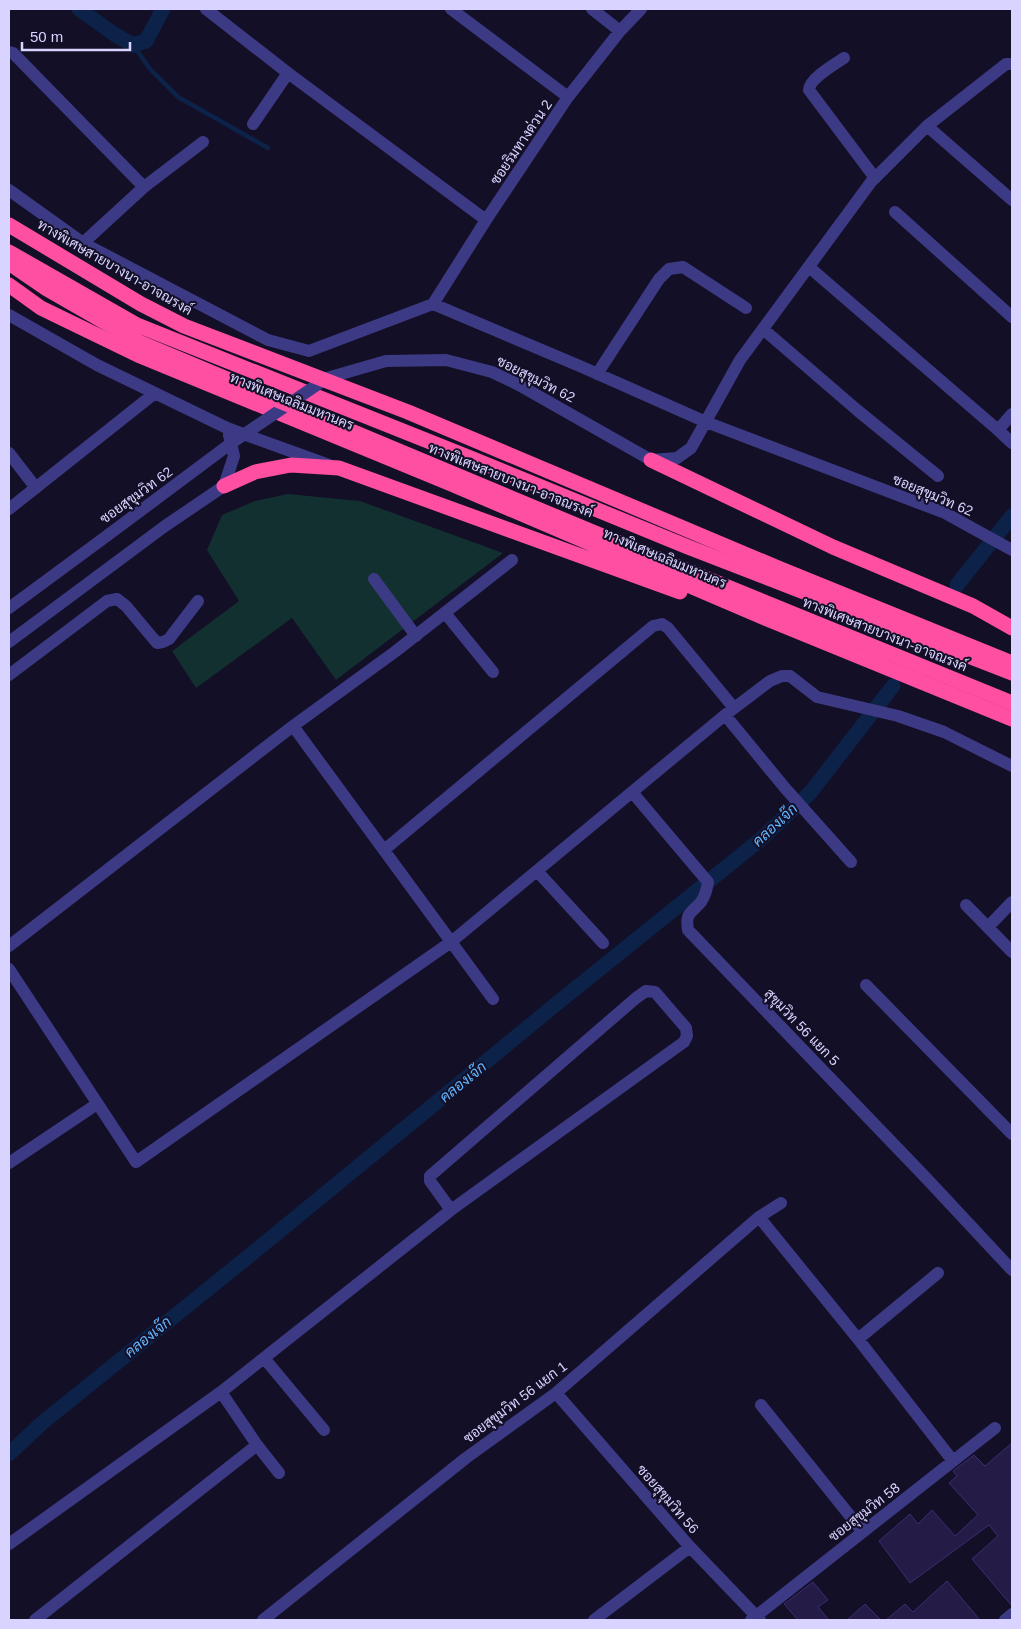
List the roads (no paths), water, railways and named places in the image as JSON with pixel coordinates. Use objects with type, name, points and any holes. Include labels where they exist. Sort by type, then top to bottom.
[{"type":"highway","name":"ทางพิเศษสายบางนา-อาจณรงค์","points":[[9,225],[141,304],[184,326],[408,412],[778,568],[1012,663]]},
{"type":"highway","name":"ทางพิเศษเฉลิมมหานคร","points":[[9,252],[137,325],[459,453],[688,547],[1012,673]]},
{"type":"highway","name":"ทางพิเศษสายบางนา-อาจณรงค์","points":[[9,263],[47,289],[141,343],[577,525],[1012,703]]},
{"type":"highway","name":"ทางพิเศษเฉลิมมหานคร","points":[[9,285],[41,308],[138,355],[449,483],[765,618],[1012,719]]},
{"type":"highway","points":[[652,460],[833,547],[973,606],[1012,628]]},
{"type":"highway","points":[[224,486],[255,472],[291,465],[339,468],[678,592],[765,618]]},
{"type":"street","points":[[206,9],[288,73],[486,220]]},
{"type":"street","points":[[451,9],[568,97]]},
{"type":"street","points":[[592,9],[620,31]]},
{"type":"street","name":"ซอยริมทางด่วน 2","points":[[433,304],[568,97],[620,31],[641,9]]},
{"type":"street","points":[[9,52],[13,53],[144,187]]},
{"type":"street","points":[[844,58],[815,79],[810,84],[808,90],[875,178]]},
{"type":"street","points":[[652,460],[677,458],[691,448],[740,360],[875,178],[927,126],[1006,64],[1012,64]]},
{"type":"street","points":[[253,124],[288,73]]},
{"type":"street","points":[[927,126],[1012,200]]},
{"type":"street","points":[[83,242],[144,187],[203,142]]},
{"type":"street","points":[[9,190],[83,242],[268,340],[309,350],[433,304]]},
{"type":"street","points":[[895,212],[1012,317]]},
{"type":"street","points":[[597,374],[659,279],[669,269],[683,267],[746,308]]},
{"type":"street","points":[[809,267],[1012,443]]},
{"type":"street","name":"ซอยสุขุมวิท 62","points":[[433,304],[706,422],[945,513],[1011,549]]},
{"type":"street","points":[[9,315],[97,365],[227,428],[339,468]]},
{"type":"street","points":[[763,329],[857,410],[938,476]]},
{"type":"street","name":"ซอยสุขุมวิท 62","points":[[9,608],[230,444],[327,378],[386,360],[446,360],[492,372],[519,384],[652,460]]},
{"type":"street","points":[[9,509],[155,393]]},
{"type":"street","points":[[998,430],[1012,414]]},
{"type":"street","points":[[9,642],[165,526],[224,486],[234,456],[227,428]]},
{"type":"street","points":[[9,453],[36,488]]},
{"type":"street","points":[[9,946],[293,726],[445,614],[512,560]]},
{"type":"street","points":[[374,579],[416,636]]},
{"type":"street","points":[[9,675],[107,601],[117,599],[126,606],[157,643],[169,639],[198,601]]},
{"type":"street","points":[[445,614],[493,672]]},
{"type":"street","points":[[384,850],[654,626],[662,624],[668,628],[785,788],[851,862]]},
{"type":"street","points":[[9,969],[136,1162],[451,942],[729,712],[770,681],[782,676],[790,676],[817,697],[898,716],[944,732],[1012,766]]},
{"type":"street","points":[[293,726],[493,999]]},
{"type":"street","name":"สุขุมวิท 56 แยก 5","points":[[632,792],[708,882],[707,891],[701,901],[688,914],[686,921],[688,930],[1011,1266]]},
{"type":"street","points":[[536,871],[603,944]]},
{"type":"street","points":[[988,927],[1012,902]]},
{"type":"street","points":[[966,904],[1012,952]]},
{"type":"street","points":[[866,985],[1012,1134]]},
{"type":"street","points":[[9,1544],[221,1392],[452,1210],[684,1042],[687,1036],[686,1028],[655,992],[646,991],[636,998],[430,1176],[430,1180],[452,1210]]},
{"type":"street","points":[[9,1163],[97,1104]]},
{"type":"street","name":"ซอยสุขุมวิท 56 แยก 1","points":[[263,1620],[466,1458],[556,1393],[760,1217],[781,1203]]},
{"type":"street","points":[[760,1217],[954,1461]]},
{"type":"street","points":[[858,1339],[938,1273]]},
{"type":"street","points":[[264,1358],[324,1430]]},
{"type":"street","points":[[221,1392],[279,1473]]},
{"type":"street","name":"ซอยสุขุมวิท 56","points":[[556,1393],[690,1547],[756,1619]]},
{"type":"street","points":[[761,1405],[863,1532]]},
{"type":"street","name":"ซอยสุขุมวิท 58","points":[[756,1619],[995,1428]]},
{"type":"street","points":[[35,1620],[258,1446]]},
{"type":"street","points":[[594,1620],[690,1547]]},
{"type":"street","points":[[1005,1620],[1012,1614]]},
{"type":"waterway","points":[[79,9],[133,45],[146,41],[163,9]]},
{"type":"waterway","points":[[133,45],[150,69],[178,97],[268,148]]},
{"type":"waterway","name":"คลองเจ๊ก","points":[[957,585],[1012,516]]},
{"type":"waterway","name":"คลองเจ๊ก","points":[[9,1454],[42,1423],[761,839],[810,793],[893,686]]}]
